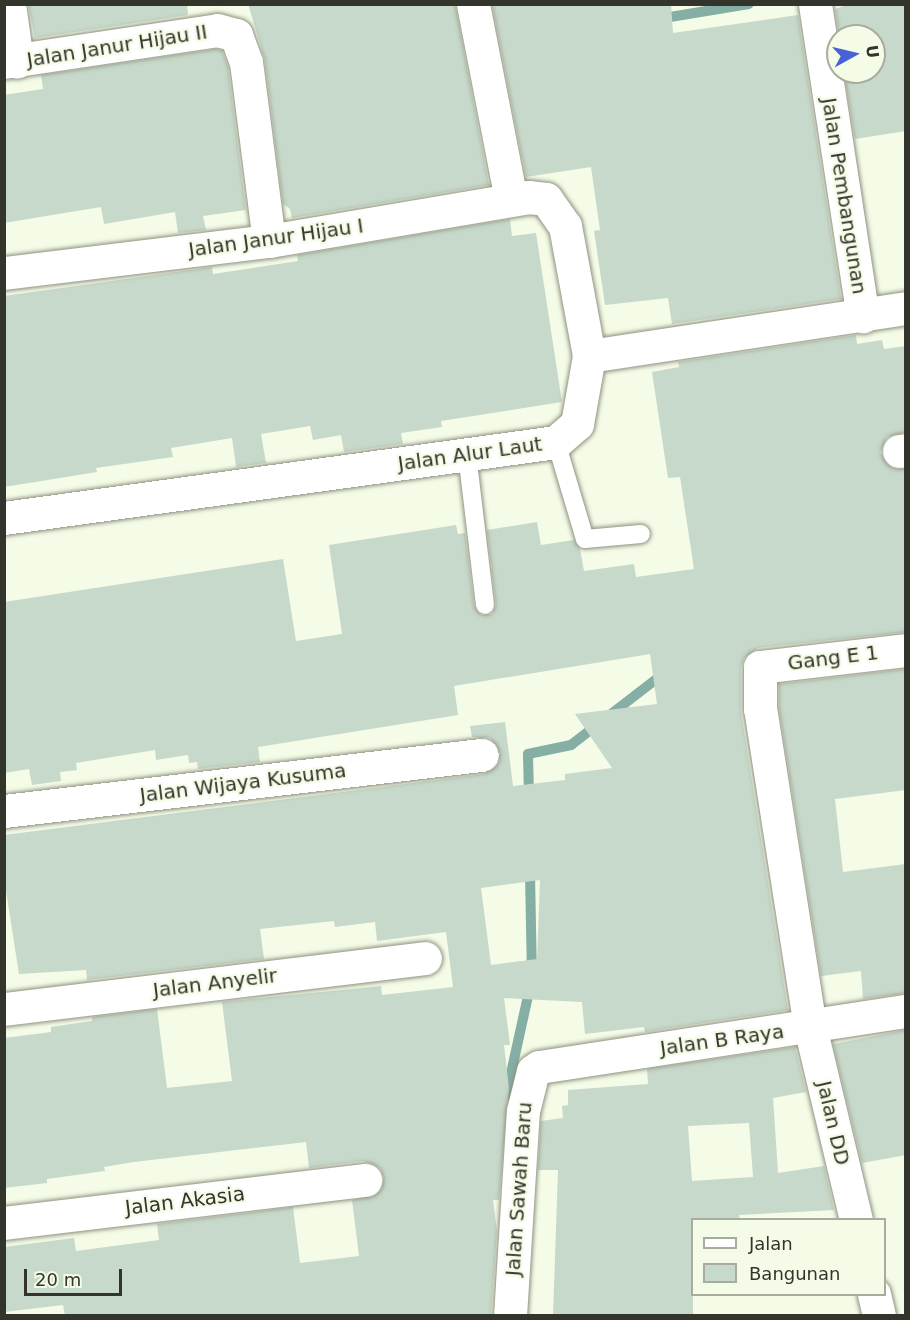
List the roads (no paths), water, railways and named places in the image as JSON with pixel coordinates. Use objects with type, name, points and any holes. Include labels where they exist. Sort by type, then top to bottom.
[{"type":"street","points":[[9,4],[11,62]]},
{"type":"street","points":[[473,4],[511,199]]},
{"type":"street","name":"Jalan Pembangunan","points":[[816,8],[862,316]]},
{"type":"street","name":"Jalan Janur Hijau II","points":[[11,62],[229,18],[246,62],[269,241]]},
{"type":"street","name":"Jalan Janur Hijau I","points":[[4,273],[269,241],[511,199],[546,199]]},
{"type":"street","name":"Jalan Alur Laut","points":[[4,518],[556,442],[577,424],[588,356],[565,226],[546,199]]},
{"type":"street","points":[[588,356],[906,308]]},
{"type":"street","name":"Gang E 1","points":[[760,667],[906,650]]},
{"type":"street","name":"Jalan DD","points":[[760,667],[760,709],[810,1027],[856,1218]]},
{"type":"street","name":"Jalan Wijaya Kusuma","points":[[4,811],[482,754]]},
{"type":"street","name":"Jalan Anyelir","points":[[4,1008],[425,958]]},
{"type":"street","name":"Jalan B Raya","points":[[553,1065],[906,1011]]},
{"type":"street","name":"Jalan Sawah Baru","points":[[510,1316],[525,1093],[532,1071],[553,1065]]},
{"type":"street","name":"Jalan Akasia","points":[[4,1222],[365,1180]]},
{"type":"street","points":[[874,1296],[879,1316]]},
{"type":"lane","points":[[556,442],[585,539],[641,534]]},
{"type":"lane","points":[[467,454],[485,605]]},
{"type":"waterway","points":[[665,24],[664,18],[749,4]]},
{"type":"waterway","points":[[529,796],[528,754],[571,745],[664,673]]},
{"type":"waterway","points":[[506,1096],[532,978],[530,869]]}]
